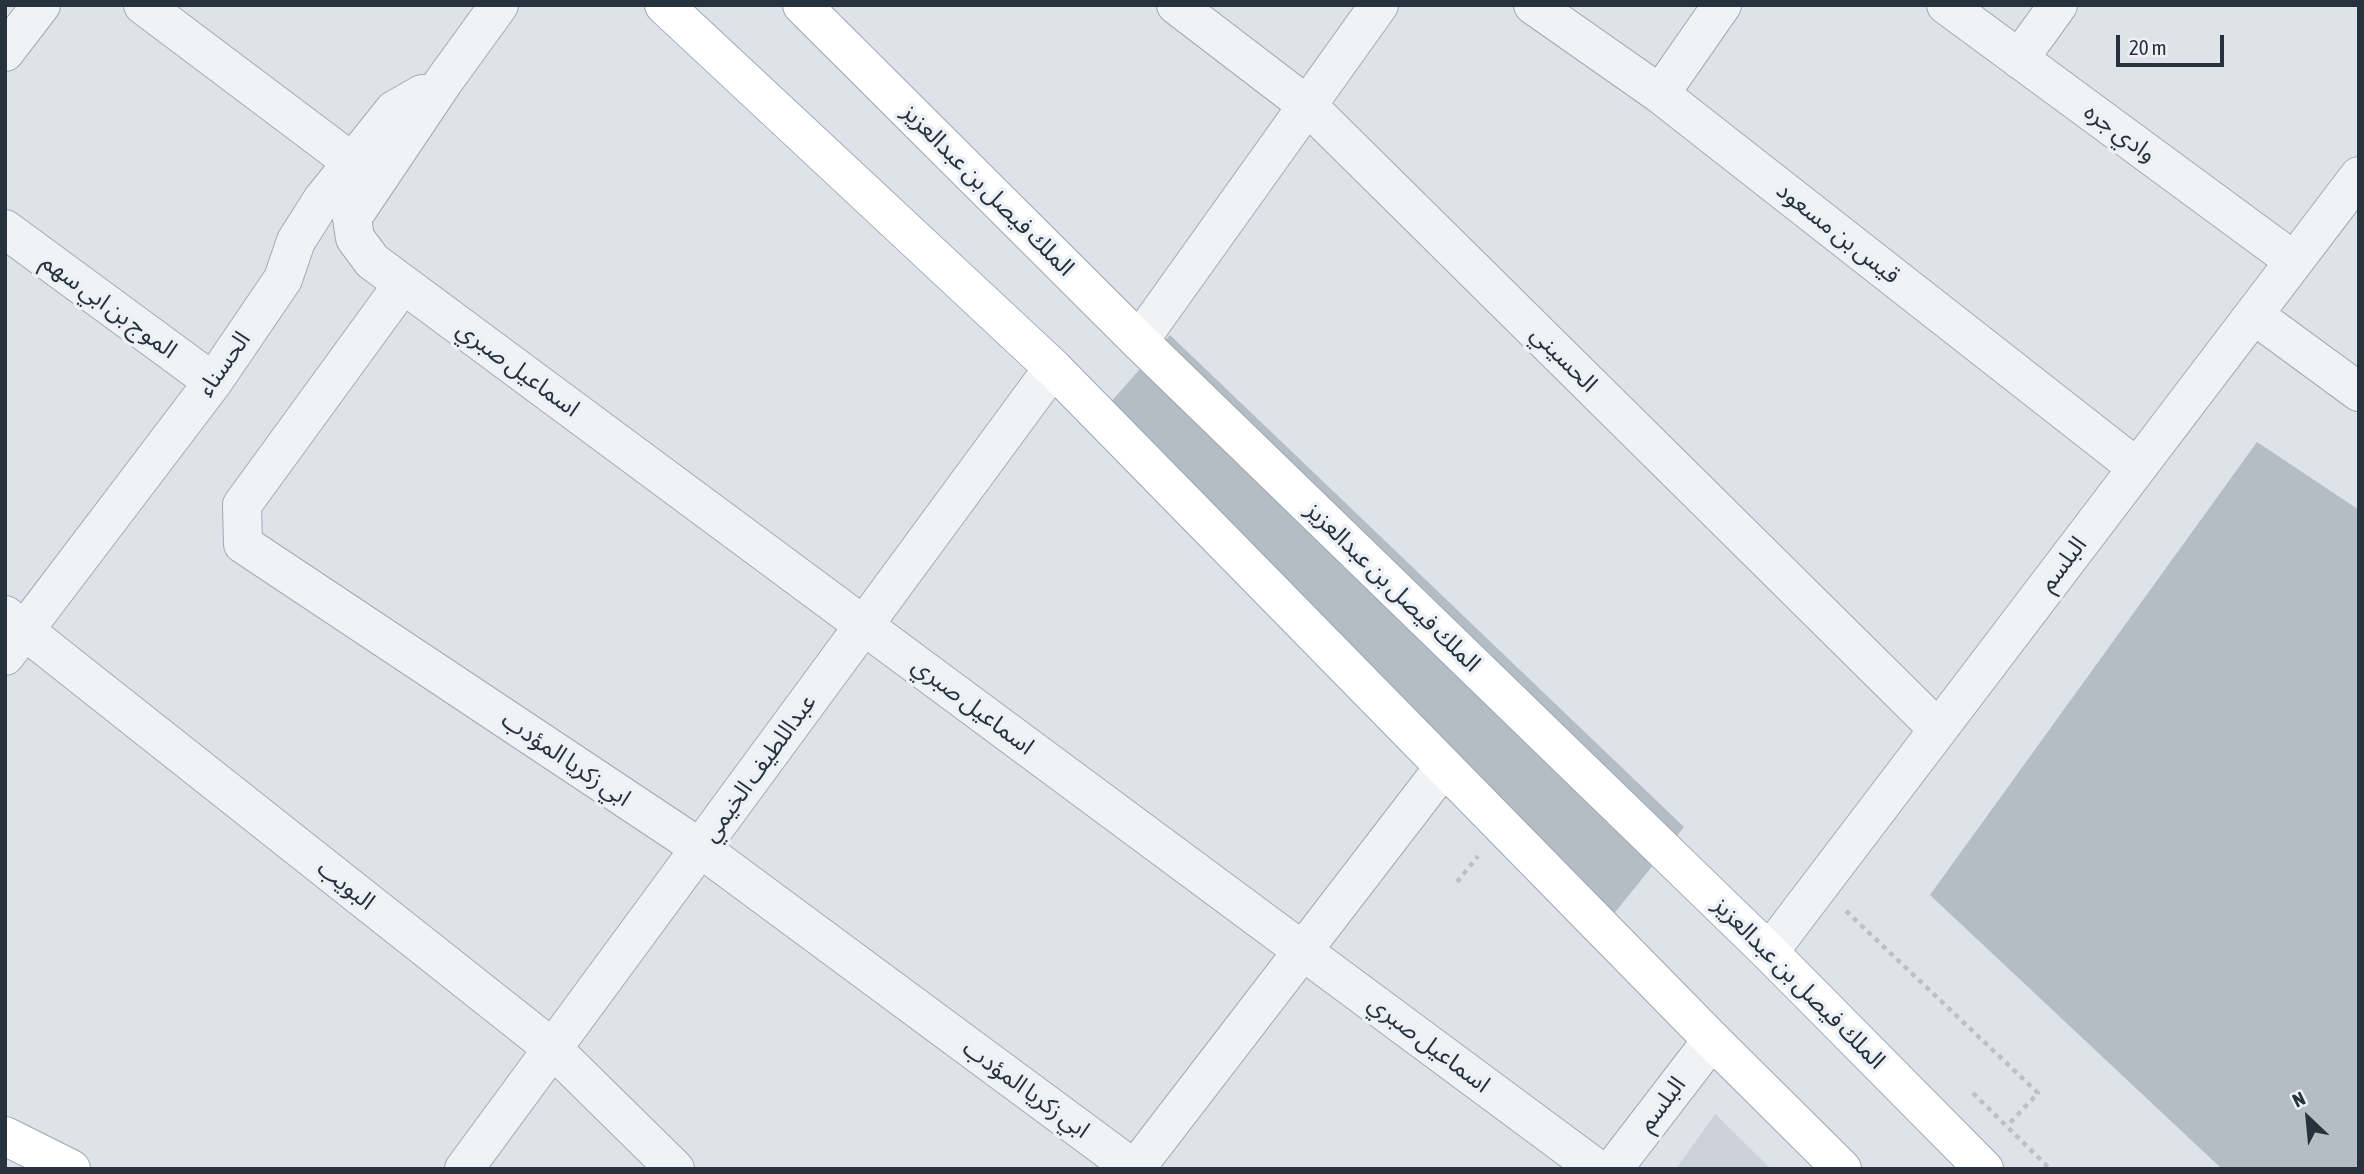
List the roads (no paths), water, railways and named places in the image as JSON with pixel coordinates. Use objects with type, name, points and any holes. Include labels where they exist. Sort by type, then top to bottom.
[{"type":"main road","points":[[664,5],[1053,368],[1712,1040],[1843,1169]]},
{"type":"main road","name":"الملك فيصل بن عبدالعزيز","points":[[802,5],[1139,341],[1769,953],[1984,1169]]},
{"type":"main road","points":[[5,1136],[71,1169]]},
{"type":"street","points":[[5,52],[41,5]]},
{"type":"street","points":[[143,5],[353,163]]},
{"type":"street","name":"الحسناء","points":[[355,239],[352,218],[499,5]]},
{"type":"street","name":"الحسيني","points":[[1175,5],[1308,106],[1938,729]]},
{"type":"street","points":[[1139,341],[1379,5]]},
{"type":"street","name":"قيس بن مسعود","points":[[1533,5],[1660,93],[2136,467]]},
{"type":"street","points":[[1660,93],[1722,5]]},
{"type":"street","name":"وادي جره","points":[[1946,5],[2294,261]]},
{"type":"street","points":[[2019,59],[2058,5]]},
{"type":"street","name":"الحسناء","points":[[12,634],[213,382],[283,279],[296,241],[322,200],[394,110],[444,82]]},
{"type":"street","name":"البلسم","points":[[1769,953],[2359,176]]},
{"type":"street","name":"الموج بن ابي سهم","points":[[5,229],[213,382]]},
{"type":"street","name":"اسماعيل صبري","points":[[355,239],[372,261],[1597,1169]]},
{"type":"street","name":"ابي زكريا المؤدب","points":[[403,284],[242,505],[243,544],[700,848],[1134,1169]]},
{"type":"street","points":[[2254,315],[2359,392]]},
{"type":"street","name":"عبداللطيف الخيمي","points":[[464,1169],[1053,368]]},
{"type":"street","name":"البويب","points":[[12,634],[552,1048],[674,1169]]},
{"type":"street","points":[[1134,1169],[1444,767]]},
{"type":"street","name":"البلسم","points":[[1613,1169],[1712,1040]]}]
